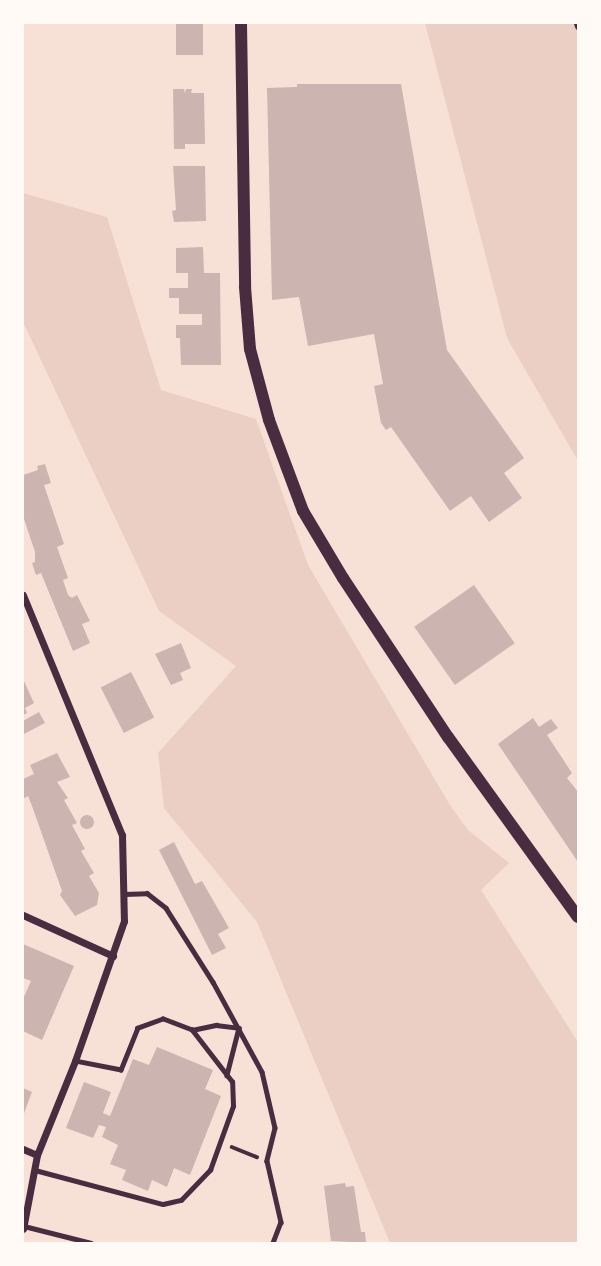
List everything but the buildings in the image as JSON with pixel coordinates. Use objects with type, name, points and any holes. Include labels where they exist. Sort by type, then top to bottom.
[{"type":"street","points":[[241,23],[246,287],[250,349],[269,419],[303,511],[343,578],[448,737],[578,917]]},
{"type":"street","points":[[23,595],[122,835],[124,921],[75,1061],[37,1155],[23,1227]]},
{"type":"street","points":[[23,915],[113,956]]},
{"type":"street","points":[[23,1149],[37,1155]]},
{"type":"lane","points":[[123,894],[147,893],[166,908],[239,1028],[262,1072],[275,1128],[267,1161],[281,1222],[273,1243]]},
{"type":"lane","points":[[34,1170],[163,1204],[181,1200],[210,1170],[233,1106],[232,1082],[192,1030],[163,1019],[138,1028],[121,1070],[75,1061]]},
{"type":"lane","points":[[192,1030],[216,1025],[239,1028]]},
{"type":"lane","points":[[227,1076],[239,1028]]},
{"type":"lane","points":[[23,1227],[91,1243]]},
{"type":"path","points":[[220,1142],[267,1161]]},
{"type":"shaded area","points":[[425,23],[578,23],[578,461],[507,338]]},
{"type":"shaded area","points":[[23,193],[107,217],[161,390],[256,419],[308,565],[450,805],[468,830],[509,863],[481,890],[578,1042],[578,1243],[390,1243],[257,922],[164,808],[158,753],[236,666],[159,611],[23,322]]}]
